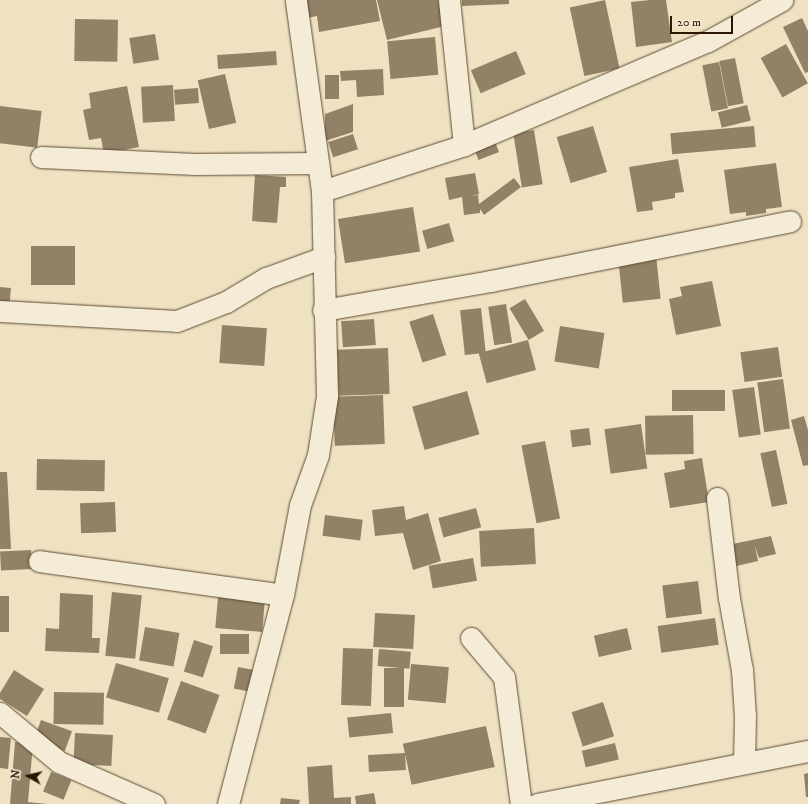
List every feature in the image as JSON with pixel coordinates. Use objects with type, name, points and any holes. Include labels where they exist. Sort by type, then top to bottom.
[{"type":"street","points":[[228,804],[283,595],[300,505],[318,455],[327,396],[323,310],[324,257],[322,191],[296,0]]},
{"type":"street","points":[[449,0],[464,145]]},
{"type":"street","points":[[322,191],[464,145],[708,41],[782,0]]},
{"type":"street","points":[[41,157],[195,164],[318,163]]},
{"type":"street","points":[[323,310],[491,281],[790,221]]},
{"type":"street","points":[[0,311],[177,321],[226,302],[266,278],[324,257]]},
{"type":"street","points":[[717,498],[729,598],[742,670],[745,716],[744,762]]},
{"type":"street","points":[[39,561],[283,595]]},
{"type":"street","points":[[471,638],[504,676],[521,804]]},
{"type":"street","points":[[0,713],[59,762],[154,804]]},
{"type":"street","points":[[537,804],[744,762],[808,751]]},
{"type":"building","points":[[304,0],[376,0],[380,21],[319,32],[317,16],[307,18]]},
{"type":"building","points":[[377,0],[438,0],[445,26],[387,40]]},
{"type":"building","points":[[462,0],[509,0],[509,4],[462,6]]},
{"type":"building","points":[[605,0],[620,68],[584,76],[570,7]]},
{"type":"building","points":[[666,0],[672,42],[636,47],[631,2]]},
{"type":"building","points":[[802,18],[808,31],[808,72],[805,73],[783,27]]},
{"type":"building","points":[[75,19],[118,20],[117,62],[74,61]]},
{"type":"building","points":[[155,34],[159,60],[133,64],[129,38]]},
{"type":"building","points":[[435,37],[438,75],[390,79],[387,41]]},
{"type":"building","points":[[786,44],[808,83],[782,97],[761,58]]},
{"type":"building","points":[[276,51],[277,65],[218,69],[217,55]]},
{"type":"building","points":[[516,51],[526,74],[481,93],[471,70]]},
{"type":"building","points":[[735,58],[744,103],[728,106],[719,61]]},
{"type":"building","points":[[719,62],[728,108],[711,111],[702,65]]},
{"type":"building","points":[[383,69],[384,95],[357,97],[356,80],[341,81],[340,71]]},
{"type":"building","points":[[225,74],[236,123],[209,129],[198,80]]},
{"type":"building","points":[[325,75],[339,75],[339,99],[325,99]]},
{"type":"building","points":[[173,85],[175,121],[143,123],[141,87]]},
{"type":"building","points":[[127,86],[139,147],[104,154],[101,138],[89,140],[83,110],[91,108],[89,93]]},
{"type":"building","points":[[198,88],[199,103],[175,105],[174,90]]},
{"type":"building","points":[[353,104],[353,132],[325,141],[325,114]]},
{"type":"building","points":[[747,105],[751,121],[722,128],[718,112]]},
{"type":"building","points":[[0,106],[42,111],[37,148],[0,143]]},
{"type":"building","points":[[593,126],[607,172],[571,183],[557,137]]},
{"type":"building","points":[[754,126],[756,147],[672,154],[670,133]]},
{"type":"building","points":[[534,130],[543,184],[522,188],[513,133]]},
{"type":"building","points":[[353,134],[358,149],[333,157],[328,142]]},
{"type":"building","points":[[494,139],[499,152],[478,160],[473,147]]},
{"type":"building","points":[[678,159],[684,192],[675,193],[675,198],[652,202],[653,210],[637,212],[629,167]]},
{"type":"building","points":[[776,163],[782,207],[766,209],[766,213],[746,216],[746,212],[730,214],[724,170]]},
{"type":"building","points":[[475,173],[479,194],[471,196],[478,195],[479,204],[514,178],[521,187],[484,215],[480,209],[480,213],[464,215],[462,197],[449,200],[445,178]]},
{"type":"building","points":[[255,175],[286,177],[286,187],[280,187],[277,223],[252,221]]},
{"type":"building","points":[[413,207],[420,251],[345,263],[338,219]]},
{"type":"building","points":[[449,223],[454,241],[427,249],[422,231]]},
{"type":"building","points":[[31,246],[75,246],[75,285],[31,285]]},
{"type":"building","points":[[656,255],[661,299],[623,303],[618,259]]},
{"type":"building","points":[[712,281],[721,326],[676,335],[669,299],[682,296],[680,287]]},
{"type":"building","points":[[0,287],[11,288],[10,304],[0,303]]},
{"type":"building","points":[[525,299],[544,331],[529,340],[510,308]]},
{"type":"building","points":[[506,304],[512,343],[494,345],[488,307]]},
{"type":"building","points":[[481,308],[486,353],[465,355],[460,310]]},
{"type":"building","points":[[433,314],[446,355],[423,363],[409,322]]},
{"type":"building","points":[[374,319],[376,345],[343,347],[341,321]]},
{"type":"building","points":[[222,325],[267,328],[264,366],[219,363]]},
{"type":"building","points":[[560,326],[604,333],[599,369],[554,362]]},
{"type":"building","points":[[528,340],[536,370],[487,383],[479,353]]},
{"type":"building","points":[[778,347],[782,377],[745,382],[740,352]]},
{"type":"building","points":[[388,348],[390,394],[339,396],[337,350]]},
{"type":"building","points":[[783,379],[790,429],[764,432],[757,383]]},
{"type":"building","points":[[754,387],[761,435],[739,438],[732,390]]},
{"type":"building","points":[[672,390],[725,390],[725,411],[672,411]]},
{"type":"building","points":[[467,391],[479,434],[425,450],[412,407]]},
{"type":"building","points":[[383,395],[385,444],[335,446],[333,397]]},
{"type":"building","points":[[693,415],[694,454],[646,455],[645,416]]},
{"type":"building","points":[[804,416],[808,430],[808,465],[803,466],[791,420]]},
{"type":"building","points":[[641,424],[647,469],[611,474],[604,429]]},
{"type":"building","points":[[589,428],[591,445],[572,447],[570,430]]},
{"type":"building","points":[[545,441],[560,519],[537,523],[521,446]]},
{"type":"building","points":[[776,450],[787,504],[772,507],[760,453]]},
{"type":"building","points":[[702,458],[709,502],[670,508],[664,473],[685,469],[684,461]]},
{"type":"building","points":[[37,459],[105,460],[104,491],[36,490]]},
{"type":"building","points":[[0,472],[7,472],[11,549],[0,549]]},
{"type":"building","points":[[115,502],[116,532],[81,533],[80,503]]},
{"type":"building","points":[[404,506],[406,520],[428,513],[441,561],[413,570],[403,533],[375,536],[372,510]]},
{"type":"building","points":[[476,508],[481,527],[444,537],[438,518]]},
{"type":"building","points":[[325,515],[363,520],[360,540],[322,536]]},
{"type":"building","points":[[534,528],[536,564],[481,567],[479,531]]},
{"type":"building","points":[[771,536],[776,554],[759,558],[755,546],[758,561],[728,568],[723,546]]},
{"type":"building","points":[[31,550],[32,569],[1,571],[0,552]]},
{"type":"building","points":[[473,558],[477,581],[433,588],[429,566]]},
{"type":"building","points":[[698,581],[702,614],[666,618],[662,585]]},
{"type":"building","points":[[112,592],[142,595],[135,659],[105,656]]},
{"type":"building","points":[[60,593],[93,595],[92,638],[100,638],[99,653],[45,651],[46,628],[59,629]]},
{"type":"building","points":[[0,596],[9,596],[9,632],[0,632]]},
{"type":"building","points":[[218,597],[265,601],[262,632],[215,628]]},
{"type":"building","points":[[375,613],[415,615],[413,649],[373,647]]},
{"type":"building","points":[[715,618],[719,645],[661,653],[658,626]]},
{"type":"building","points":[[145,627],[179,633],[174,667],[139,660]]},
{"type":"building","points":[[627,628],[632,649],[599,657],[594,636]]},
{"type":"building","points":[[220,634],[249,634],[249,654],[220,654]]},
{"type":"building","points":[[194,640],[213,646],[203,678],[184,671]]},
{"type":"building","points":[[343,648],[373,649],[371,706],[341,705]]},
{"type":"building","points":[[379,649],[411,652],[409,669],[378,666]]},
{"type":"building","points":[[116,663],[169,678],[159,713],[106,698]]},
{"type":"building","points":[[411,664],[449,667],[446,703],[408,700]]},
{"type":"building","points":[[238,667],[253,670],[249,691],[234,689]]},
{"type":"building","points":[[384,668],[404,668],[404,707],[384,707]]},
{"type":"building","points":[[14,670],[44,689],[27,716],[0,699],[0,693]]},
{"type":"building","points":[[181,681],[220,695],[206,734],[167,720]]},
{"type":"building","points":[[54,692],[104,693],[103,725],[53,724]]},
{"type":"building","points":[[603,702],[614,736],[583,746],[572,712]]},
{"type":"building","points":[[391,713],[393,733],[349,737],[347,718]]},
{"type":"building","points":[[41,720],[72,731],[65,751],[34,740]]},
{"type":"building","points":[[486,726],[495,767],[412,785],[403,744]]},
{"type":"building","points":[[75,733],[113,735],[111,766],[73,764]]},
{"type":"building","points":[[0,737],[11,738],[8,769],[0,768]]},
{"type":"building","points":[[15,742],[33,744],[28,802],[47,804],[10,804]]},
{"type":"building","points":[[615,743],[619,760],[586,767],[582,751]]},
{"type":"building","points":[[405,753],[406,770],[369,772],[368,755]]},
{"type":"building","points":[[332,765],[334,798],[351,797],[351,804],[309,804],[307,767]]},
{"type":"building","points":[[51,772],[71,780],[64,800],[43,791]]},
{"type":"building","points":[[808,773],[808,797],[806,797],[804,774]]},
{"type":"building","points":[[374,793],[376,804],[356,804],[355,796]]},
{"type":"building","points":[[281,798],[300,800],[299,804],[280,804]]}]
